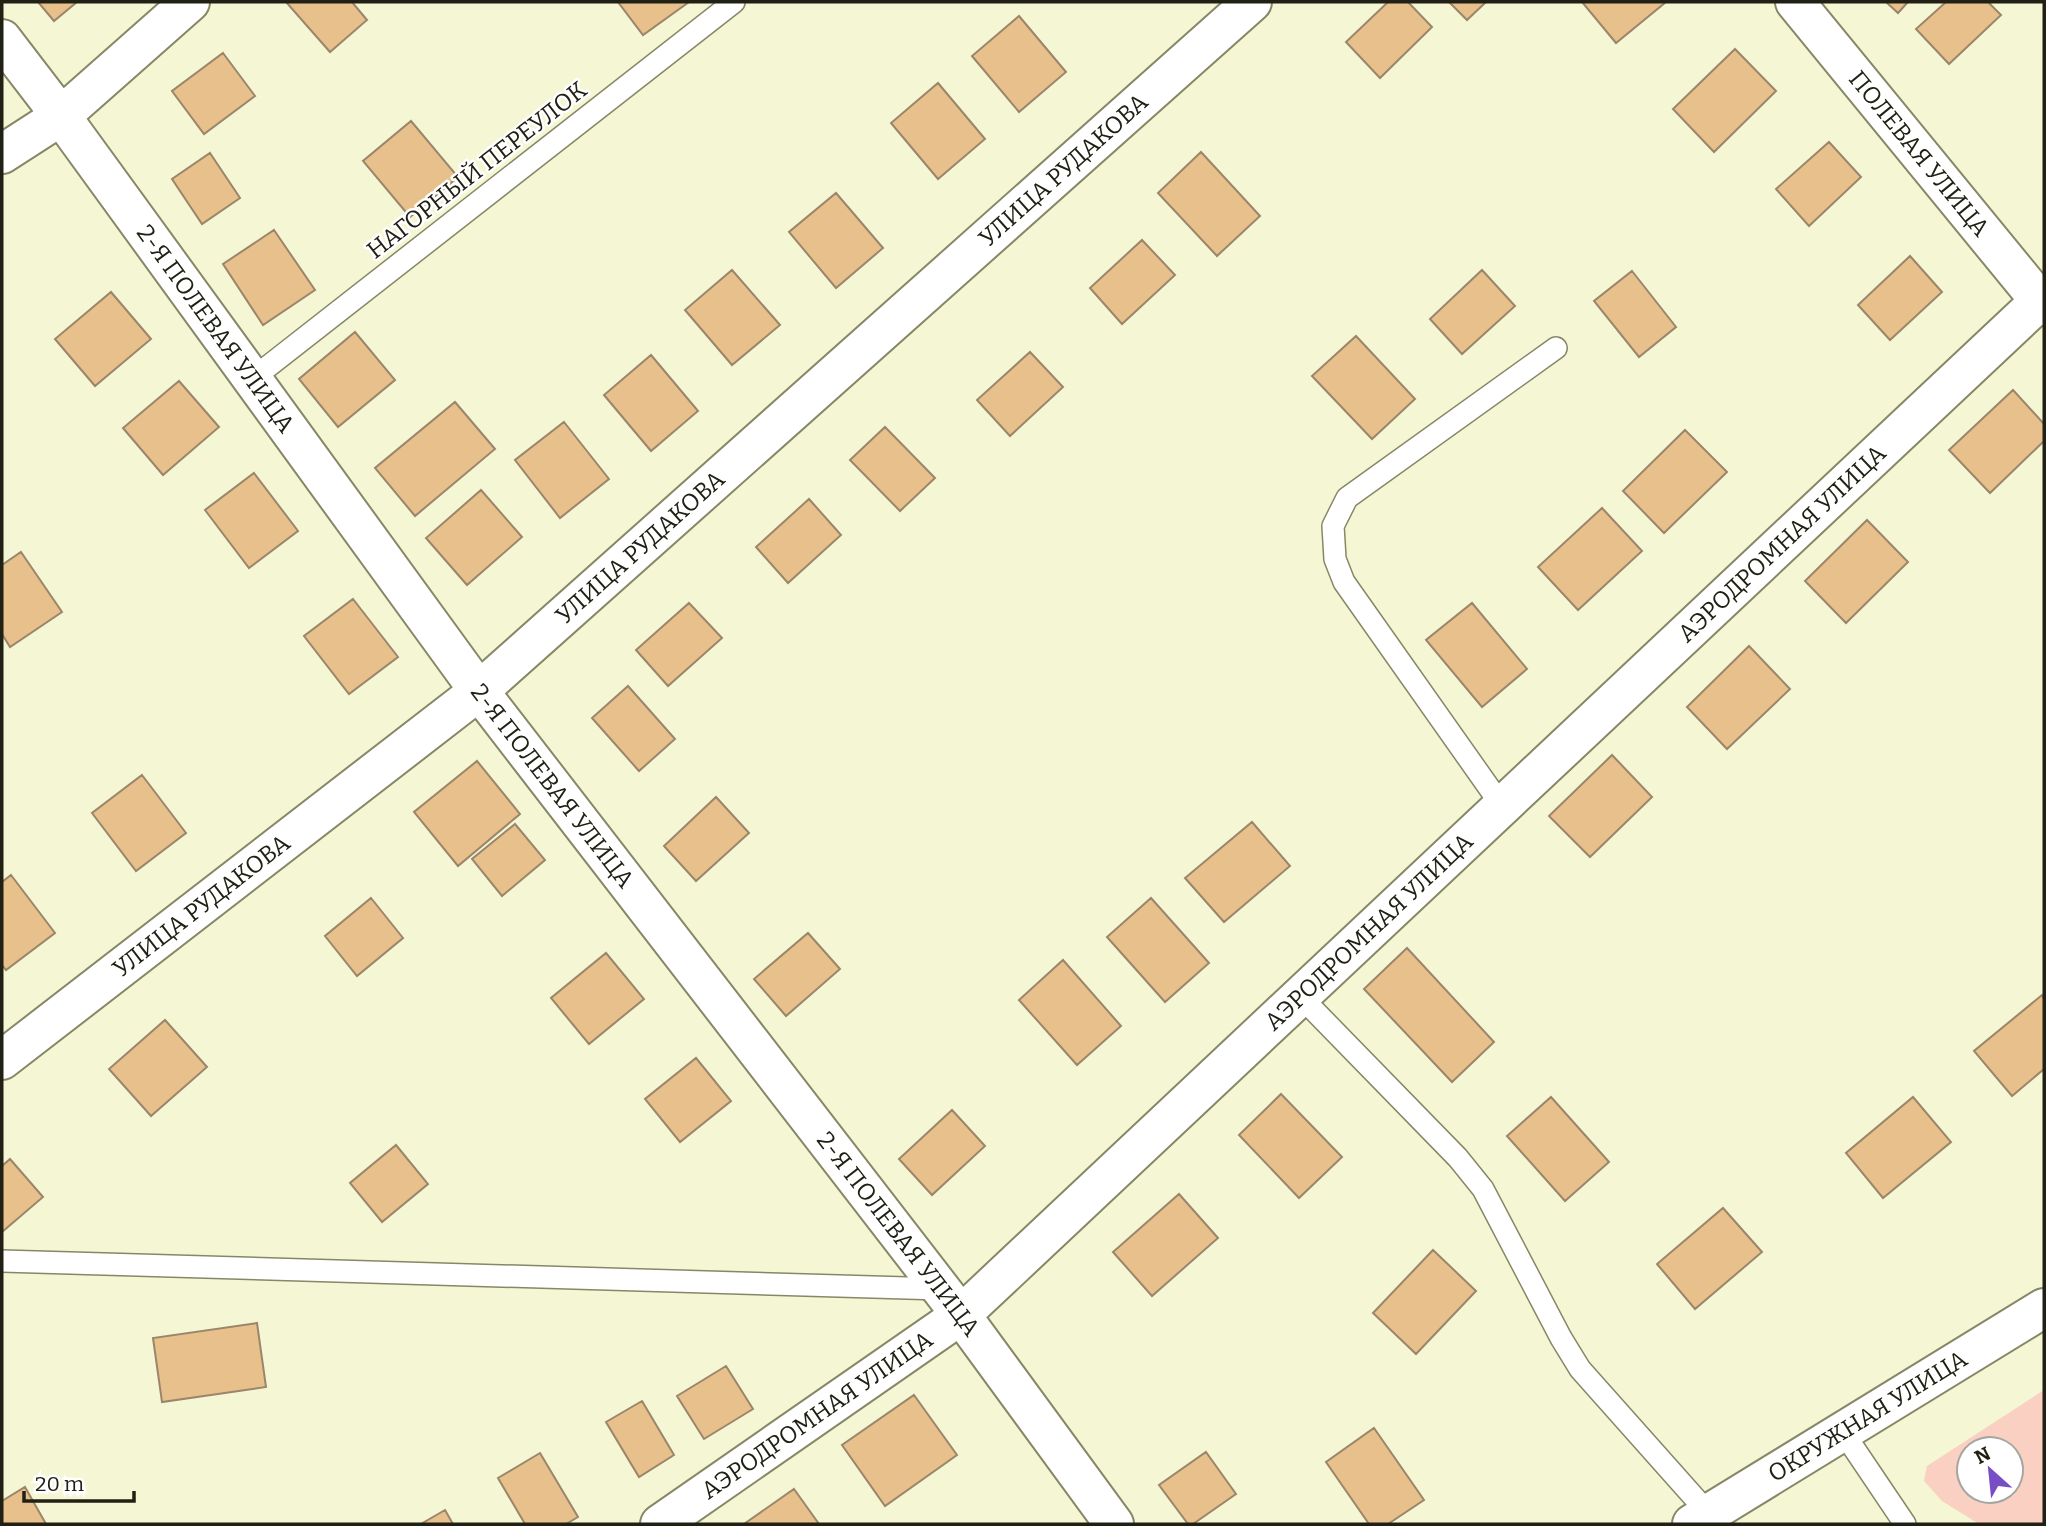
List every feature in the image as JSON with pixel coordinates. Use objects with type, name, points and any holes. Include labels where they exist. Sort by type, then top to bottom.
[{"type":"street","points":[[2,154],[61,116],[190,2]]},
{"type":"street","name":"УЛИЦА РУДАКОВА","points":[[2,1060],[478,691],[1252,2]]},
{"type":"street","name":"ПОЛЕВАЯ УЛИЦА","points":[[1795,2],[2043,301]]},
{"type":"street","name":"2-Я ПОЛЕВАЯ УЛИЦА","points":[[2,39],[61,116],[478,691],[951,1302],[1114,1524]]},
{"type":"street","name":"АЭРОДРОМНАЯ УЛИЦА","points":[[660,1524],[951,1302],[1300,996],[2043,301]]},
{"type":"street","name":"ОКРУЖНАЯ УЛИЦА","points":[[1701,1519],[2044,1308]]},
{"type":"lane","name":"НАГОРНЫЙ ПЕРЕУЛОК","points":[[252,379],[734,2]]},
{"type":"lane","points":[[1502,806],[1344,582],[1335,559],[1333,526],[1347,498],[1556,348]]},
{"type":"lane","points":[[1300,996],[1458,1157],[1483,1189],[1580,1369],[1701,1519]]},
{"type":"lane","points":[[2,1262],[951,1302]]},
{"type":"lane","points":[[1843,1432],[1905,1524]]},
{"type":"shaded area","points":[[2044,1390],[2044,1524],[1979,1524],[1942,1501],[1924,1481],[1927,1466],[1955,1448],[1955,1505],[2025,1505],[2025,1435],[1975,1435]]},
{"type":"building","points":[[38,2],[77,2],[54,21]]},
{"type":"building","points":[[286,2],[352,2],[367,20],[330,52]]},
{"type":"building","points":[[618,2],[689,2],[643,35]]},
{"type":"building","points":[[1388,2],[1408,2],[1432,27],[1380,78],[1346,42]]},
{"type":"building","points":[[1449,2],[1486,2],[1467,20]]},
{"type":"building","points":[[1582,2],[1666,2],[1616,43]]},
{"type":"building","points":[[1886,2],[1908,2],[1898,13]]},
{"type":"building","points":[[1946,2],[1988,2],[2001,15],[1949,64],[1916,29]]},
{"type":"building","points":[[1019,16],[1066,72],[1019,112],[972,56]]},
{"type":"building","points":[[1735,49],[1776,91],[1714,152],[1673,109]]},
{"type":"building","points":[[223,53],[255,96],[204,134],[172,91]]},
{"type":"building","points":[[938,83],[985,139],[938,179],[891,123]]},
{"type":"building","points":[[411,121],[458,177],[410,217],[363,161]]},
{"type":"building","points":[[1829,142],[1861,177],[1809,226],[1776,189]]},
{"type":"building","points":[[1201,152],[1260,216],[1217,256],[1158,193]]},
{"type":"building","points":[[210,153],[240,198],[202,224],[172,179]]},
{"type":"building","points":[[836,193],[883,248],[836,288],[789,232]]},
{"type":"building","points":[[274,230],[315,290],[263,325],[223,264]]},
{"type":"building","points":[[1142,240],[1175,275],[1122,324],[1090,288]]},
{"type":"building","points":[[1910,256],[1942,292],[1890,340],[1858,305]]},
{"type":"building","points":[[732,270],[780,325],[732,365],[685,310]]},
{"type":"building","points":[[1482,270],[1515,306],[1462,354],[1430,319]]},
{"type":"building","points":[[1632,271],[1676,327],[1639,357],[1594,301]]},
{"type":"building","points":[[111,292],[151,339],[95,386],[55,339]]},
{"type":"building","points":[[355,332],[395,380],[338,427],[299,379]]},
{"type":"building","points":[[1356,336],[1415,399],[1372,439],[1312,376]]},
{"type":"building","points":[[1030,352],[1063,387],[1010,436],[977,400]]},
{"type":"building","points":[[651,355],[698,411],[651,451],[604,395]]},
{"type":"building","points":[[179,381],[219,427],[163,475],[123,428]]},
{"type":"building","points":[[2013,390],[2044,424],[2044,441],[1990,493],[1949,450]]},
{"type":"building","points":[[455,402],[495,449],[415,516],[375,468]]},
{"type":"building","points":[[564,422],[609,479],[560,518],[515,460]]},
{"type":"building","points":[[885,427],[935,478],[900,511],[850,460]]},
{"type":"building","points":[[1685,430],[1727,472],[1664,533],[1623,491]]},
{"type":"building","points":[[254,473],[298,531],[249,568],[205,510]]},
{"type":"building","points":[[481,490],[522,537],[467,585],[426,538]]},
{"type":"building","points":[[809,499],[841,535],[788,583],[756,547]]},
{"type":"building","points":[[1602,508],[1642,551],[1578,610],[1538,567]]},
{"type":"building","points":[[1867,520],[1908,562],[1846,623],[1805,581]]},
{"type":"building","points":[[21,552],[62,612],[10,647],[2,634],[2,565]]},
{"type":"building","points":[[353,599],[398,657],[349,694],[304,636]]},
{"type":"building","points":[[689,603],[722,638],[668,686],[636,650]]},
{"type":"building","points":[[1472,603],[1527,669],[1482,707],[1426,640]]},
{"type":"building","points":[[1749,646],[1790,689],[1727,749],[1687,707]]},
{"type":"building","points":[[628,686],[675,739],[639,771],[592,718]]},
{"type":"building","points":[[1612,755],[1652,797],[1590,857],[1549,816]]},
{"type":"building","points":[[477,761],[520,814],[458,866],[414,812]]},
{"type":"building","points":[[142,775],[186,833],[136,871],[92,813]]},
{"type":"building","points":[[716,797],[749,833],[696,881],[664,846]]},
{"type":"building","points":[[1252,822],[1290,866],[1224,922],[1185,878]]},
{"type":"building","points":[[515,824],[545,860],[502,896],[472,859]]},
{"type":"building","points":[[11,875],[55,933],[6,970],[2,965],[2,882]]},
{"type":"building","points":[[371,898],[403,938],[357,976],[325,936]]},
{"type":"building","points":[[1151,898],[1209,963],[1165,1002],[1107,937]]},
{"type":"building","points":[[808,933],[840,969],[786,1016],[754,979]]},
{"type":"building","points":[[1407,948],[1494,1042],[1452,1082],[1364,989]]},
{"type":"building","points":[[606,953],[644,999],[589,1044],[551,998]]},
{"type":"building","points":[[1063,960],[1121,1026],[1077,1065],[1019,1000]]},
{"type":"building","points":[[2042,995],[2044,1069],[2012,1096],[1974,1051]]},
{"type":"building","points":[[165,1020],[207,1067],[151,1116],[109,1069]]},
{"type":"building","points":[[696,1058],[731,1101],[680,1142],[645,1099]]},
{"type":"building","points":[[1281,1094],[1342,1157],[1299,1198],[1239,1135]]},
{"type":"building","points":[[1551,1097],[1609,1162],[1565,1201],[1507,1136]]},
{"type":"building","points":[[1913,1097],[1951,1142],[1883,1198],[1846,1153]]},
{"type":"building","points":[[952,1110],[985,1146],[932,1195],[899,1159]]},
{"type":"building","points":[[396,1145],[428,1184],[382,1222],[350,1183]]},
{"type":"building","points":[[10,1159],[43,1197],[2,1232],[2,1166]]},
{"type":"building","points":[[1179,1194],[1218,1238],[1152,1296],[1113,1252]]},
{"type":"building","points":[[1723,1208],[1762,1252],[1695,1309],[1657,1264]]},
{"type":"building","points":[[1433,1250],[1476,1291],[1416,1354],[1373,1313]]},
{"type":"building","points":[[257,1323],[266,1387],[162,1402],[153,1338]]},
{"type":"building","points":[[726,1366],[753,1409],[704,1439],[677,1396]]},
{"type":"building","points":[[914,1395],[957,1455],[885,1506],[842,1445]]},
{"type":"building","points":[[642,1401],[674,1455],[639,1477],[606,1422]]},
{"type":"building","points":[[1374,1428],[1424,1500],[1388,1524],[1369,1524],[1326,1462]]},
{"type":"building","points":[[1206,1452],[1236,1494],[1193,1524],[1188,1524],[1159,1485]]},
{"type":"building","points":[[540,1453],[578,1517],[566,1524],[525,1524],[498,1478]]},
{"type":"building","points":[[25,1487],[46,1524],[2,1524],[2,1501]]},
{"type":"building","points":[[794,1489],[819,1524],[744,1524]]},
{"type":"building","points":[[445,1510],[453,1524],[421,1524]]}]
